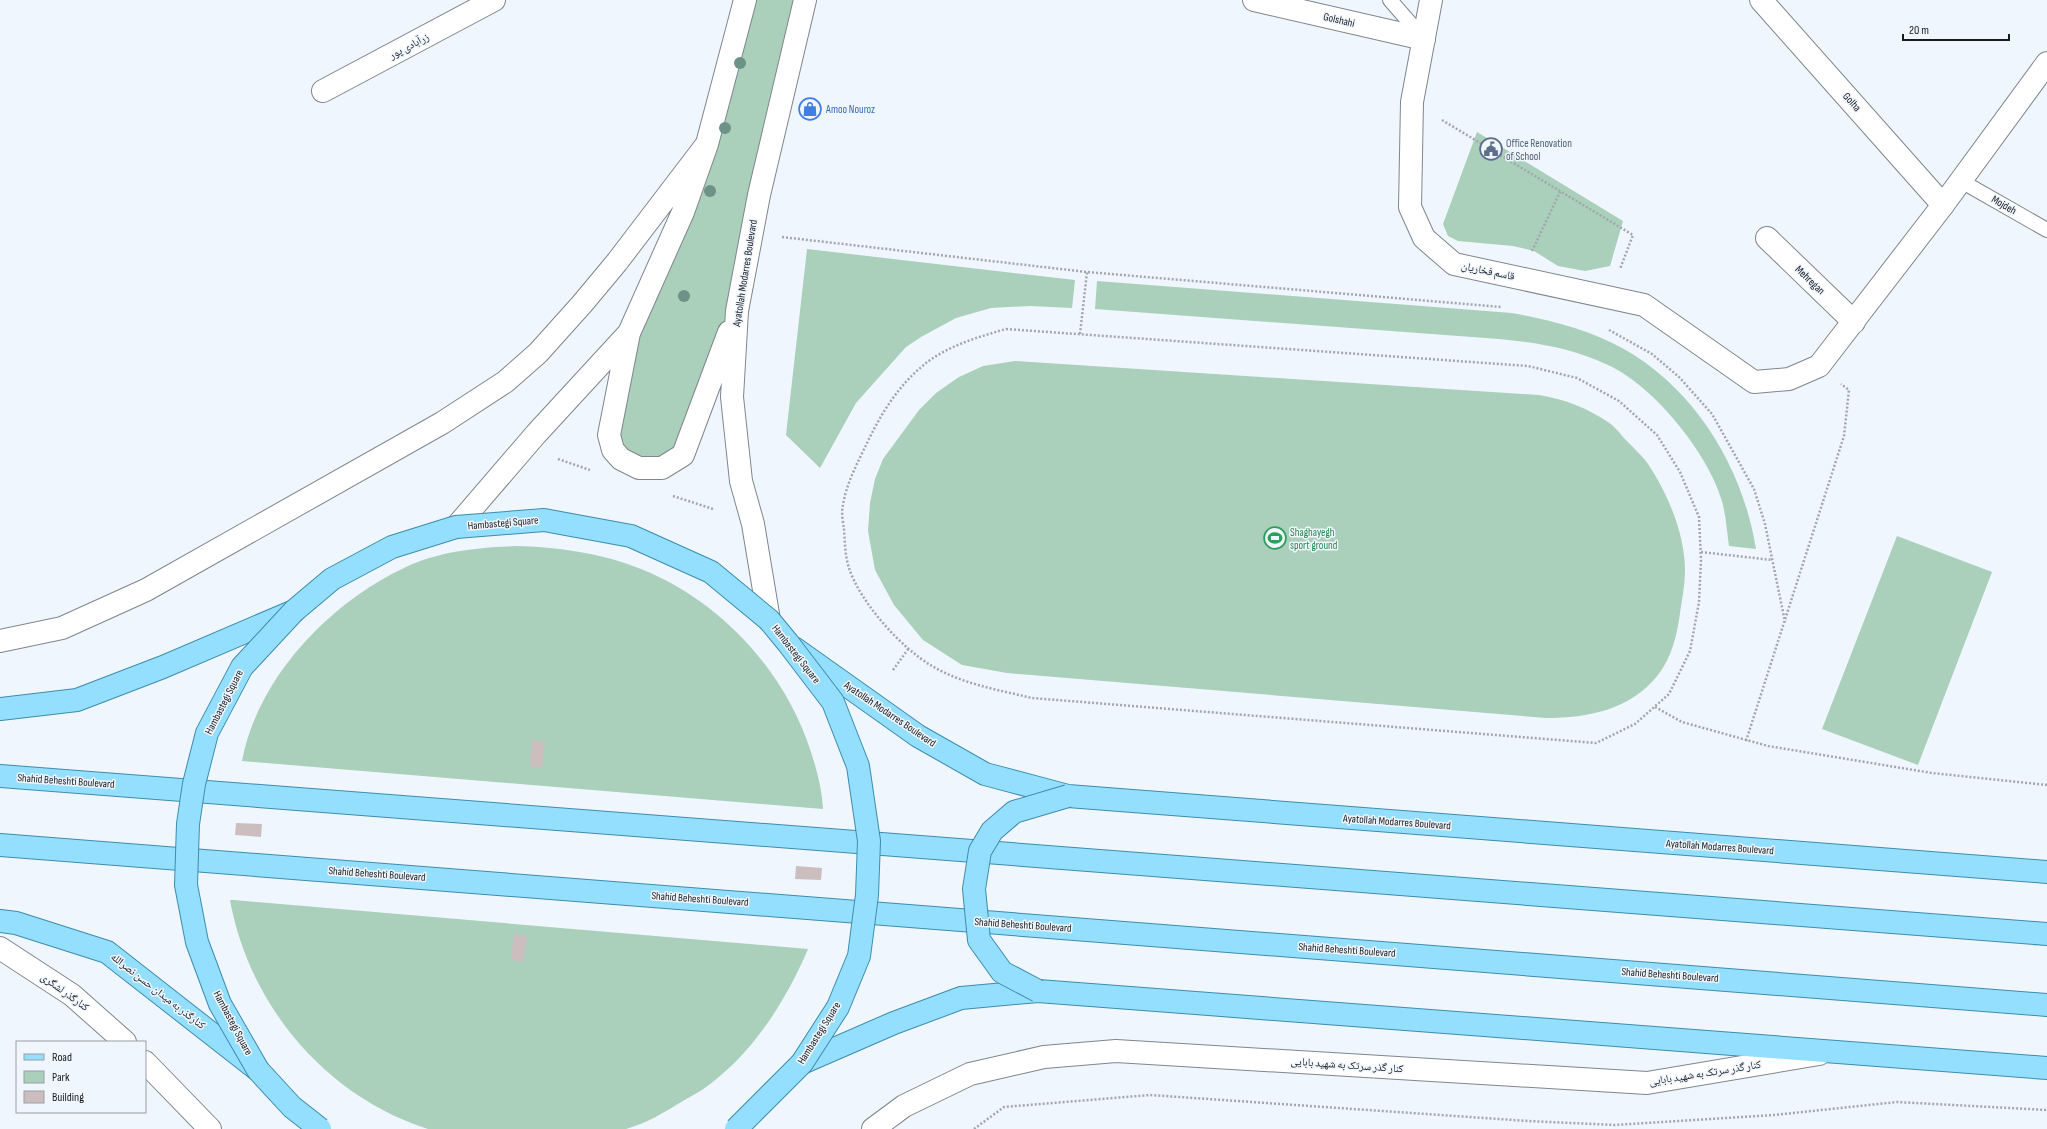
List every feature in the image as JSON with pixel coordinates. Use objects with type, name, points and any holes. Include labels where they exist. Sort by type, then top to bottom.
[{"type":"main road","name":"Hambastegi Square","points":[[320,1129],[292,1107],[258,1070],[220,1004],[197,942],[186,885],[188,824],[194,784],[207,733],[242,667],[294,611],[332,579],[392,547],[456,528],[544,520],[631,536],[711,572],[769,620],[833,702],[858,766],[869,841],[867,895],[859,956],[838,1007],[802,1063],[736,1129]]},
{"type":"main road","points":[[0,709],[77,700],[163,667],[294,611]]},
{"type":"main road","name":"Ayatollah Modarres Boulevard","points":[[788,643],[918,736],[985,774],[1068,796],[2047,872]]},
{"type":"main road","name":"Shahid Beheshti Boulevard","points":[[0,776],[2047,934]]},
{"type":"main road","points":[[1038,991],[1002,972],[979,940],[974,889],[980,850],[992,831],[1014,812],[1068,796]]},
{"type":"main road","name":"Shahid Beheshti Boulevard","points":[[0,845],[2047,1005]]},
{"type":"main road","name":"کنارگذر به میدان حسن نصرالله","points":[[0,921],[16,923],[107,952],[258,1070]]},
{"type":"main road","points":[[802,1063],[894,1023],[961,998],[1038,991],[2047,1068]]},
{"type":"main road","points":[[292,1107],[307,1129]]},
{"type":"street","name":"زرآبادی پور","points":[[323,91],[494,0]]},
{"type":"street","points":[[737,312],[683,455],[662,468],[638,468],[621,459],[613,450],[609,435],[629,333],[683,212],[707,144],[744,0]]},
{"type":"street","name":"Ayatollah Modarres Boulevard","points":[[769,620],[753,524],[741,481],[732,397],[737,312],[751,234],[805,0]]},
{"type":"street","name":"Golshahi","points":[[1254,0],[1424,39]]},
{"type":"street","name":"قاسم فخاریان","points":[[1431,0],[1412,102],[1410,207],[1424,238],[1454,264],[1644,305],[1754,382],[1789,379],[1819,366]]},
{"type":"street","name":"Golha","points":[[1761,0],[1943,205]]},
{"type":"street","points":[[1819,366],[1943,205],[2047,63]]},
{"type":"street","points":[[0,641],[62,628],[146,590],[442,423],[505,382],[538,353],[582,304],[617,262],[707,144]]},
{"type":"street","name":"Mehregan","points":[[1767,238],[1854,322]]},
{"type":"street","points":[[456,528],[536,434],[629,333]]},
{"type":"street","name":"کنارگذر لشگری","points":[[0,948],[72,995],[124,1041]]},
{"type":"street","name":"کنار گذر سرتک به شهید بابایی","points":[[873,1129],[904,1106],[970,1074],[1044,1057],[1116,1051],[1647,1083],[1834,1052]]},
{"type":"street","points":[[146,1063],[210,1129]]},
{"type":"lane","points":[[1390,0],[1424,39]]},
{"type":"lane","name":"Mojdeh","points":[[1961,180],[2047,230]]},
{"type":"path","points":[[1412,102],[1633,235],[1609,298]]},
{"type":"path","points":[[1520,278],[1560,192]]},
{"type":"path","points":[[751,234],[1086,272],[1504,307]]},
{"type":"path","points":[[1080,334],[1086,272]]},
{"type":"path","points":[[1603,328],[1616,332],[1652,354],[1679,377],[1712,414],[1754,489],[1764,524],[1785,622]]},
{"type":"path","points":[[1006,329],[1528,366],[1577,378],[1619,401],[1657,435],[1680,472],[1699,517],[1701,552],[1699,602],[1690,651],[1669,694],[1636,724],[1596,743],[1032,698],[972,684],[932,666],[909,648],[887,629],[859,591],[849,568],[845,545],[843,505],[857,464],[874,429],[894,395],[919,369],[943,352],[972,339],[1006,329]]},
{"type":"path","points":[[1746,741],[1844,436],[1849,390],[1819,366]]},
{"type":"path","points":[[1701,552],[1772,560]]},
{"type":"path","points":[[893,670],[909,648]]},
{"type":"path","points":[[1655,707],[1682,722],[1768,746],[1932,773],[2047,785]]},
{"type":"path","points":[[974,1129],[1004,1107],[1150,1095],[1520,1121],[1615,1125],[1774,1115],[1897,1102],[2047,1110]]},
{"type":"green space","points":[[745,0],[805,0],[737,311],[683,455],[662,468],[613,450],[629,333],[683,212]]},
{"type":"green space","points":[[1477,132],[1623,221],[1610,266],[1585,271],[1558,266],[1534,251],[1513,246],[1458,241],[1448,236],[1443,224]]},
{"type":"green space","points":[[807,249],[1075,280],[1072,308],[1030,306],[991,308],[956,318],[921,337],[906,347],[856,403],[820,468],[786,435]]},
{"type":"green space","points":[[1097,281],[1512,313],[1555,322],[1598,336],[1624,349],[1650,366],[1673,386],[1694,409],[1712,434],[1728,461],[1740,489],[1750,519],[1756,549],[1729,546],[1722,501],[1715,482],[1705,462],[1677,423],[1643,388],[1626,375],[1594,359],[1555,347],[1499,339],[1095,309]]},
{"type":"green space","name":"Shaghayegh sport ground","points":[[1015,361],[1539,395],[1584,408],[1612,425],[1648,464],[1662,488],[1679,529],[1684,557],[1685,576],[1677,629],[1673,646],[1667,661],[1658,675],[1647,687],[1621,704],[1593,714],[1562,718],[1546,718],[1007,673],[962,665],[923,640],[894,605],[875,570],[868,531],[870,503],[875,479],[883,459],[919,410],[936,393],[959,377],[983,366]]},
{"type":"green space","points":[[1897,536],[1992,572],[1918,765],[1822,729]]},
{"type":"green space","points":[[516,546],[564,549],[626,563],[670,583],[698,600],[723,620],[746,642],[767,667],[785,694],[800,722],[819,780],[823,809],[242,761],[250,731],[263,701],[280,673],[300,647],[349,601],[376,583],[417,562],[458,551]]},
{"type":"green space","points":[[230,900],[808,949],[789,989],[765,1027],[751,1045],[720,1076],[702,1090],[649,1120],[626,1129],[428,1129],[391,1114],[356,1094],[325,1070],[298,1042],[274,1010],[254,975],[240,939]]},
{"type":"building","points":[[532,740],[545,742],[542,768],[530,766]]},
{"type":"building","points":[[236,823],[262,824],[261,837],[235,835]]},
{"type":"building","points":[[796,866],[822,868],[821,880],[795,879]]},
{"type":"building","points":[[514,934],[527,936],[523,962],[511,960]]},
{"type":"place","name":"Amoo Nouroz","points":[[810,109]]},
{"type":"place","name":"Office Renovation of School","points":[[1491,149]]},
{"type":"place","name":"Shaghayegh sport ground","points":[[1275,538]]}]
